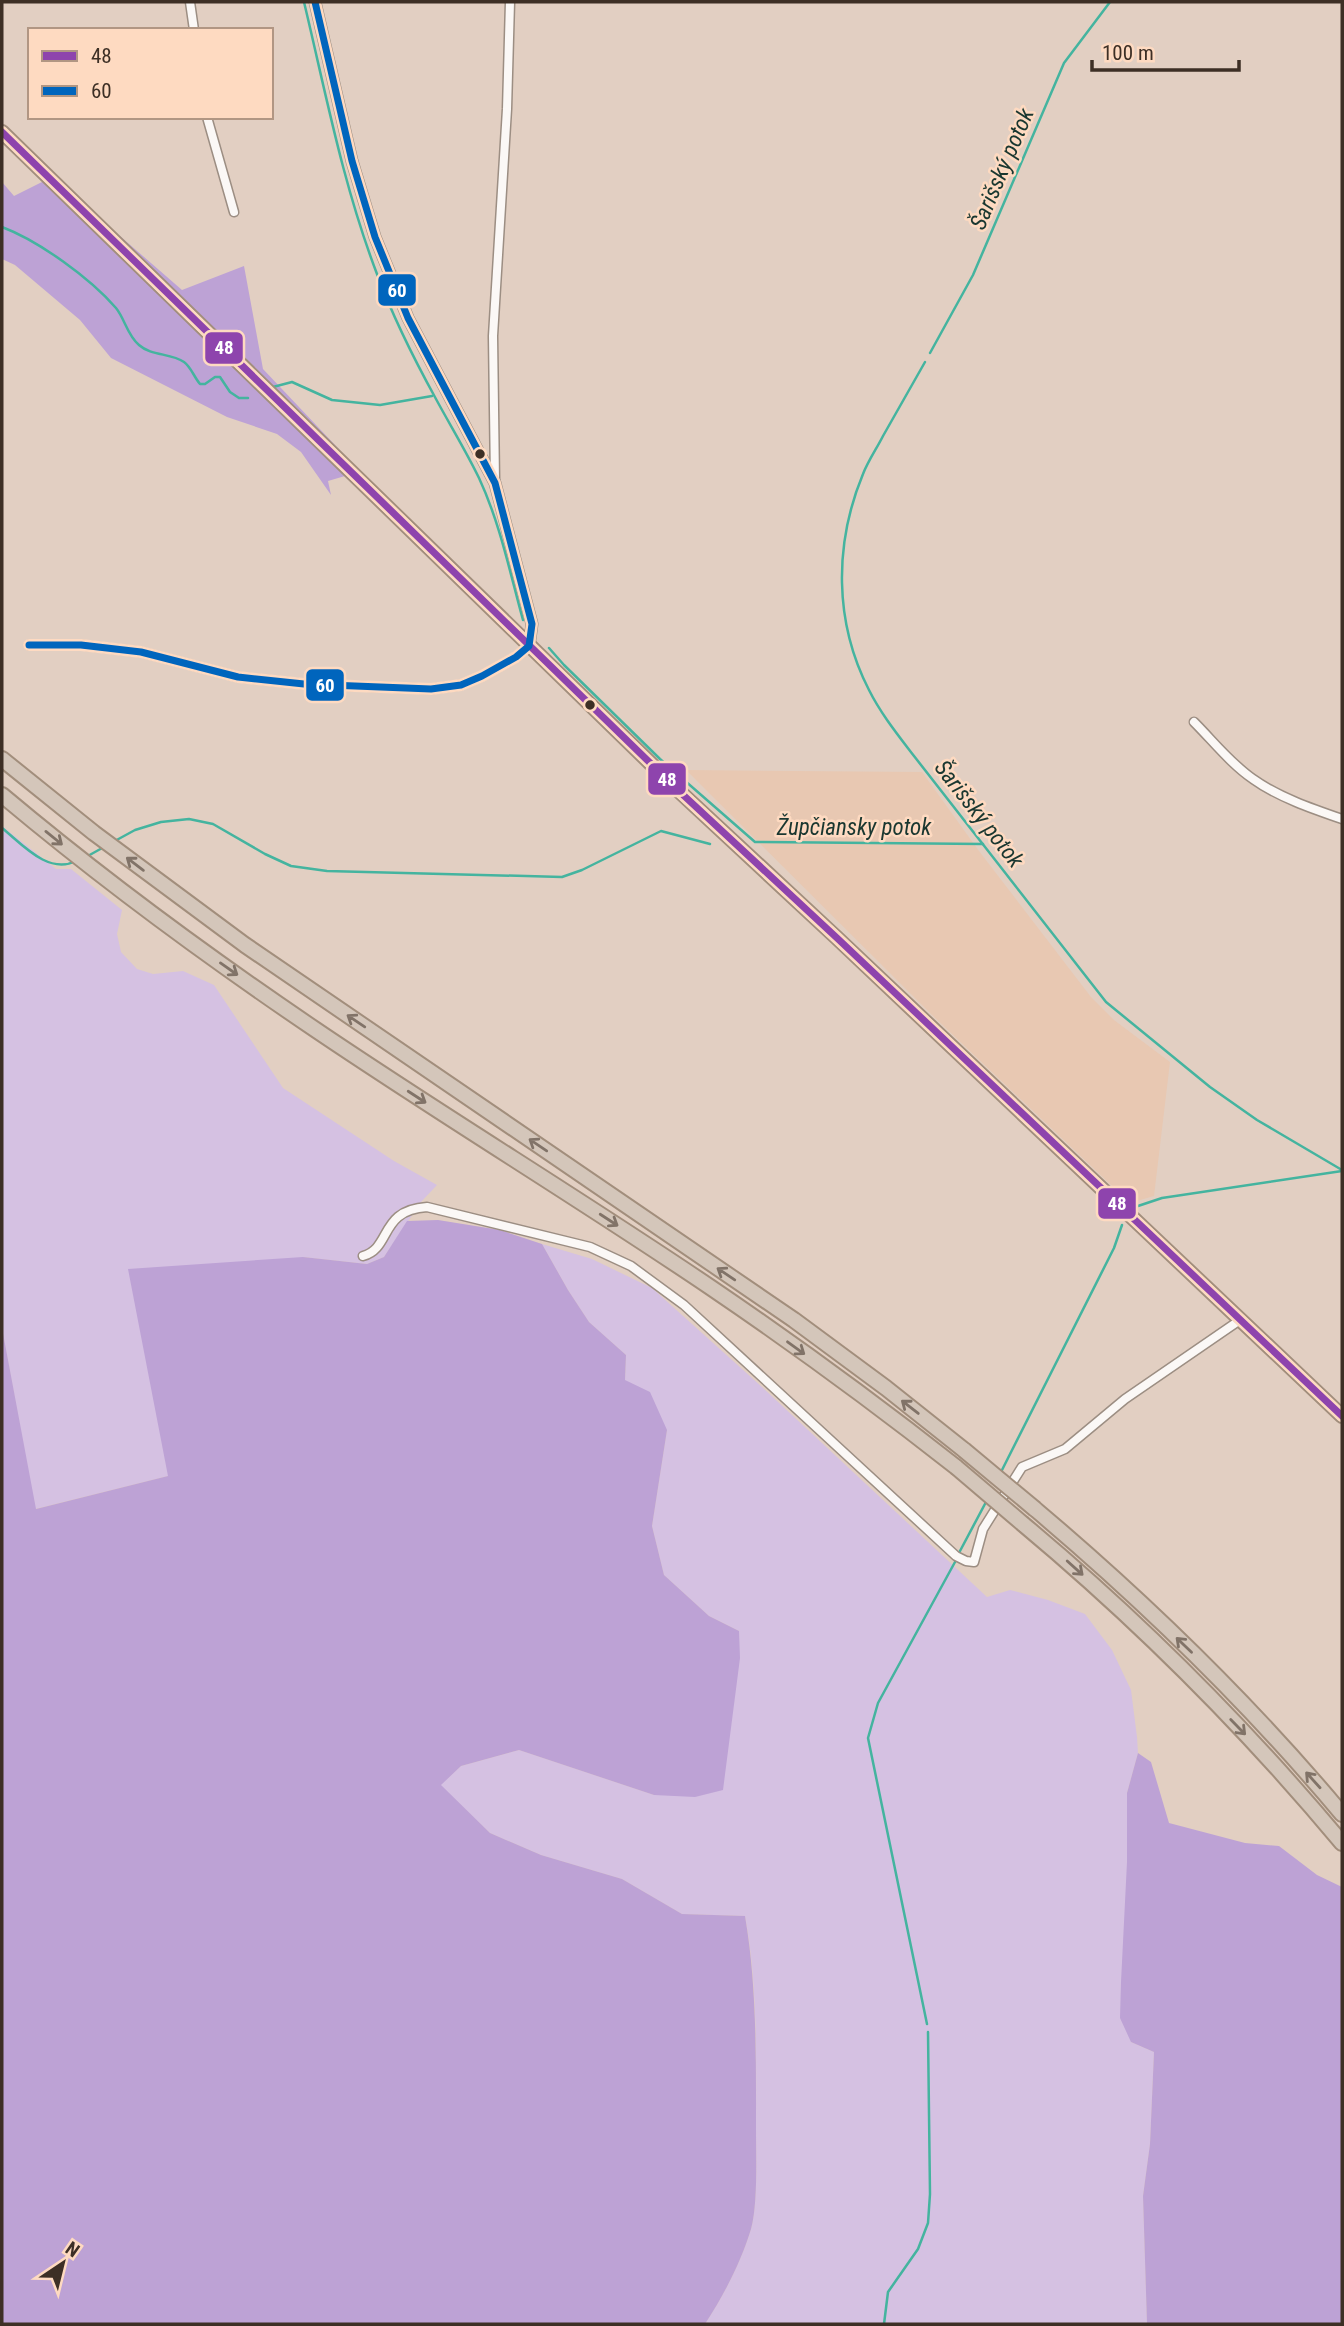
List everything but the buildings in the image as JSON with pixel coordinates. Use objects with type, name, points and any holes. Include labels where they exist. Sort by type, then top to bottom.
[{"type":"highway","points":[[2,759],[189,905],[794,1320],[886,1388],[1082,1549],[1189,1650],[1283,1747],[1342,1814]]},
{"type":"highway","points":[[2,795],[174,929],[316,1030],[712,1288],[884,1411],[956,1467],[1072,1564],[1157,1645],[1268,1759],[1342,1843]]},
{"type":"main road","points":[[2,132],[680,792],[838,938],[1342,1416]]},
{"type":"street","points":[[190,2],[194,28]]},
{"type":"street","points":[[29,645],[81,645],[141,652],[238,677],[304,684],[431,689],[461,685],[482,676],[516,657],[529,646],[533,624],[495,484],[408,318],[375,237],[352,161],[315,2]]},
{"type":"street","points":[[495,484],[493,336],[507,109],[510,2]]},
{"type":"street","points":[[208,119],[234,212]]},
{"type":"street","points":[[1194,722],[1253,779],[1272,790],[1342,819]]},
{"type":"street","points":[[363,1256],[375,1251],[391,1223],[399,1216],[409,1210],[428,1206],[547,1235],[612,1256],[656,1282],[684,1305],[956,1556],[974,1562],[983,1529],[1023,1467],[1065,1449],[1125,1399],[1240,1320]]},
{"type":"shaded area","points":[[52,177],[182,290],[244,266],[263,369],[352,463],[345,476],[328,481],[331,495],[301,452],[277,434],[227,417],[111,358],[80,320],[15,265],[2,259],[2,182],[14,196]]},
{"type":"shaded area","points":[[686,770],[922,772],[1091,997],[1114,1020],[1170,1062],[1154,1196],[1130,1203],[932,1015]]},
{"type":"shaded area","points":[[2,826],[56,869],[71,869],[122,910],[117,934],[121,952],[137,969],[153,974],[183,971],[214,985],[283,1088],[394,1161],[437,1185],[421,1202],[384,1257],[367,1264],[303,1257],[168,1476],[35,1509],[2,1328]]},
{"type":"shaded area","points":[[438,1220],[500,1230],[542,1244],[589,1322],[626,1355],[625,1380],[650,1392],[667,1430],[652,1526],[664,1575],[709,1616],[739,1631],[740,1658],[723,1790],[695,1797],[654,1795],[519,1750],[461,1766],[441,1785],[490,1833],[541,1855],[622,1879],[682,1914],[745,1916],[755,2022],[756,2193],[751,2229],[742,2254],[705,2324],[2,2324],[2,1328],[36,1509],[168,1476],[128,1269],[303,1257],[367,1264],[384,1257],[407,1221]]},
{"type":"shaded area","points":[[542,1244],[592,1259],[652,1288],[987,1597],[1010,1590],[1085,1614],[1112,1650],[1131,1690],[1138,1753],[1127,1793],[1131,2042],[1154,2052],[1150,2144],[1143,2196],[1147,2324],[705,2324],[742,2254],[751,2229],[755,2206],[755,2022],[745,1916],[682,1914],[622,1879],[541,1855],[490,1833],[440,1785],[461,1766],[519,1750],[654,1795],[739,1631],[709,1616],[664,1575],[652,1526],[667,1430],[625,1380],[626,1355],[589,1322]]},
{"type":"shaded area","points":[[1138,1753],[1151,1762],[1169,1823],[1245,1843],[1279,1846],[1317,1875],[1342,1887],[1342,2324],[1147,2324],[1143,2196],[1150,2144],[1154,2052],[1131,2042],[1120,2018],[1127,1862],[1127,1793]]},
{"type":"waterway","name":"Župčiansky potok","points":[[304,2],[336,139],[365,241],[404,338],[486,495],[504,548],[523,620]]},
{"type":"waterway","name":"Šarišský potok","points":[[930,353],[973,275],[1064,63],[1110,2]]},
{"type":"waterway","points":[[2,227],[47,251],[105,296],[122,317],[132,337],[144,349],[184,362],[200,384],[220,377],[230,392],[239,398],[248,398]]},
{"type":"waterway","name":"Šarišský potok","points":[[925,362],[865,469],[853,501],[847,528],[843,555],[844,610],[849,637],[869,690],[902,740],[1106,1002],[1210,1087],[1257,1120],[1342,1170]]},
{"type":"waterway","points":[[273,387],[292,382],[332,400],[380,405],[432,396]]},
{"type":"waterway","name":"Župčiansky potok","points":[[549,648],[660,759],[755,842],[983,844]]},
{"type":"waterway","points":[[113,842],[135,830],[161,822],[189,819],[213,824],[291,866],[327,871],[562,877],[661,831],[710,844]]},
{"type":"waterway","points":[[2,828],[46,861],[55,864],[76,861]]},
{"type":"waterway","points":[[86,857],[104,847]]},
{"type":"waterway","points":[[1138,1206],[1162,1198],[1342,1171]]},
{"type":"waterway","points":[[1000,1474],[1114,1248],[1122,1225]]},
{"type":"waterway","points":[[960,1551],[986,1502]]},
{"type":"waterway","points":[[927,2024],[868,1738],[878,1703],[955,1562]]},
{"type":"waterway","points":[[884,2324],[888,2292],[918,2249],[928,2223],[928,2032]]},
{"type":"transit line","name":"60","points":[[29,645],[81,645],[141,652],[238,677],[304,684],[431,689],[461,685],[482,676],[516,657],[529,646],[532,624],[495,483],[408,318],[375,237],[352,161],[315,2]]},
{"type":"transit line","name":"48","points":[[2,132],[680,792],[1342,1416]]}]
